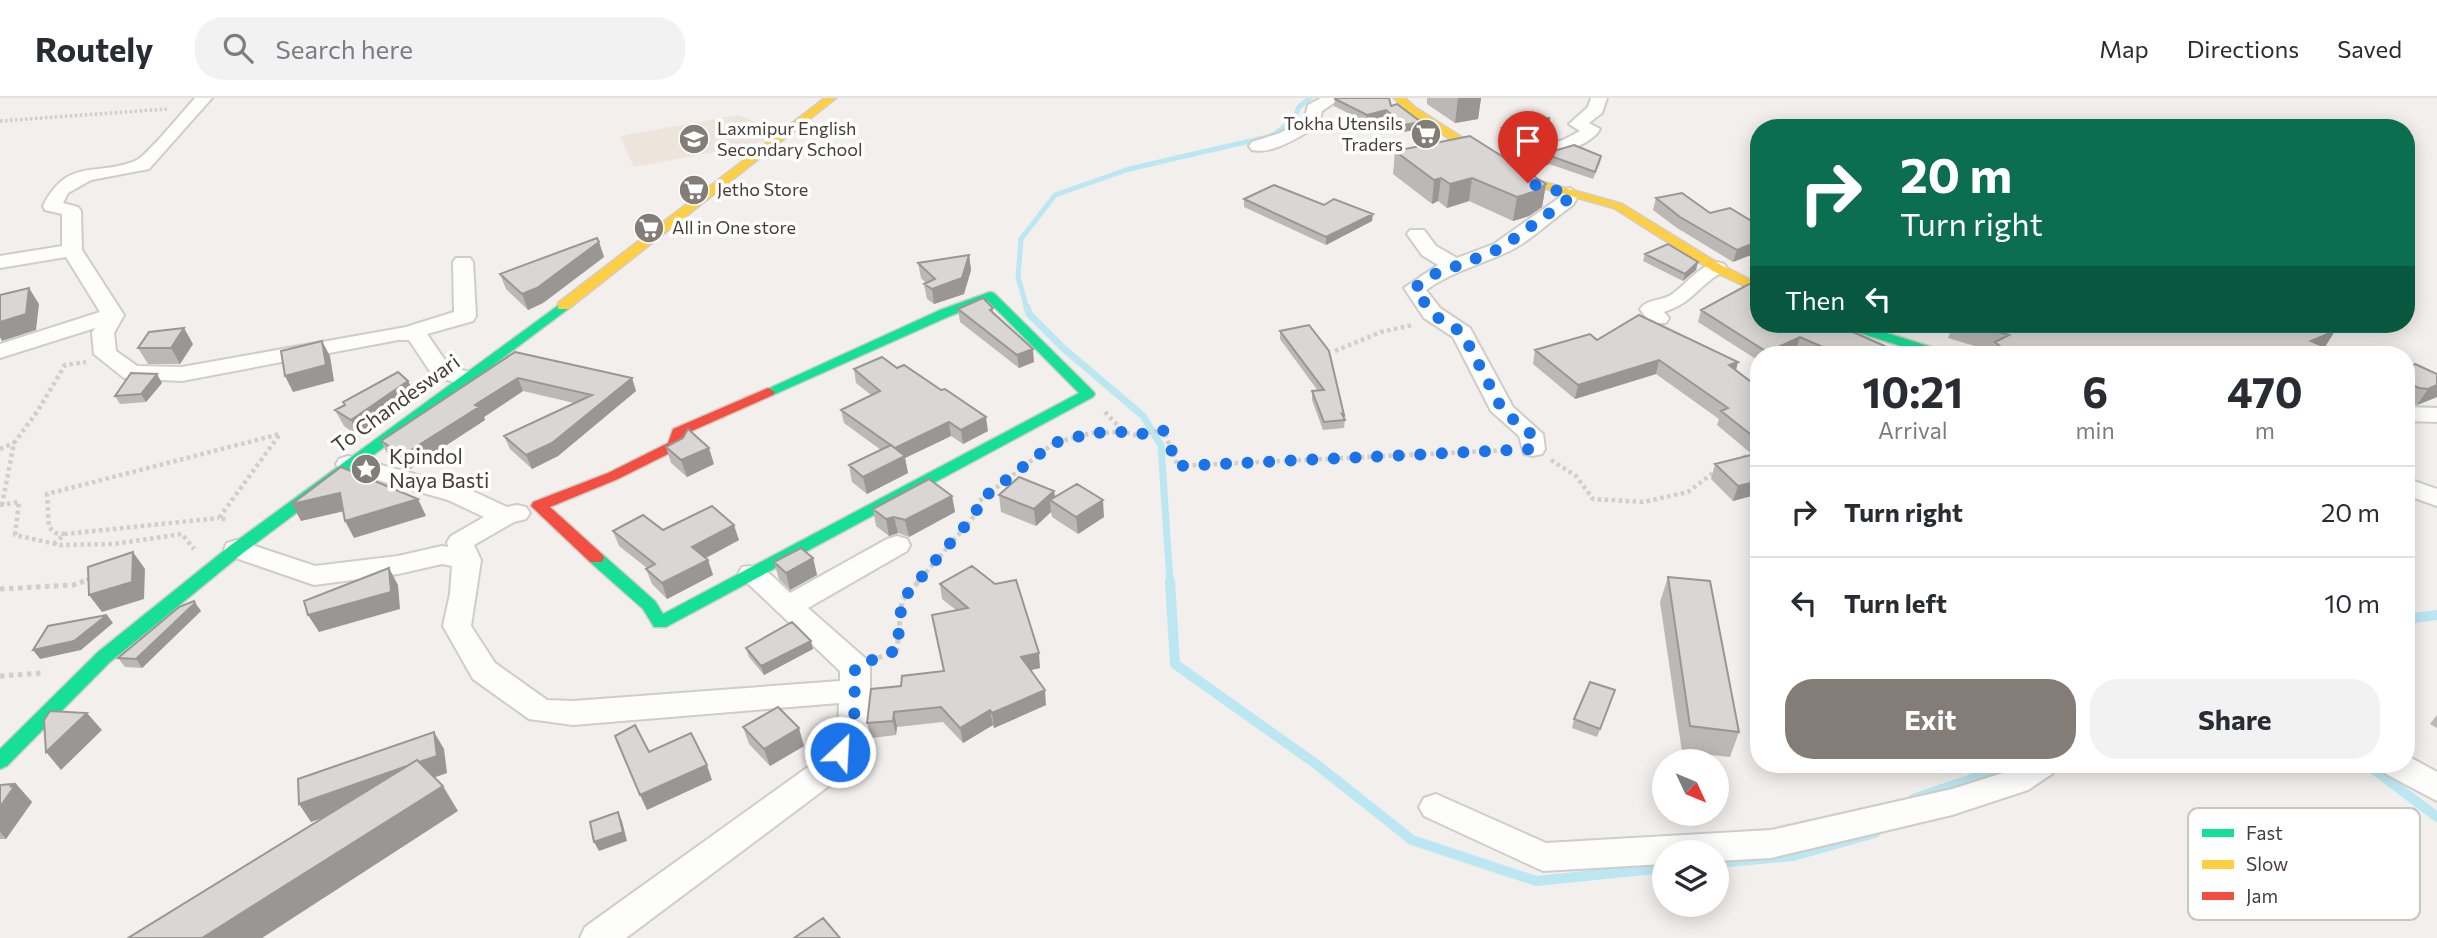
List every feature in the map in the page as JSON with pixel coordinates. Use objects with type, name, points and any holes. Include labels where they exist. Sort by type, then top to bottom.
[{"type":"street","name":"To Chandeswari","points":[[0,761],[104,657],[237,549],[348,464],[468,379],[831,98]]},
{"type":"street","points":[[1258,146],[1303,128],[1312,122],[1314,109],[1333,98]]},
{"type":"street","points":[[1399,98],[1412,110],[1528,183],[1619,206],[1717,268],[1750,284]]},
{"type":"street","points":[[1497,165],[1569,144],[1590,132],[1591,129],[1577,124],[1597,109],[1599,98]]},
{"type":"street","points":[[113,315],[72,250],[71,211],[52,206],[60,190],[86,175],[143,165],[200,103]]},
{"type":"street","points":[[1533,449],[1531,434],[1503,411],[1462,332],[1432,313],[1414,288],[1438,272],[1501,248],[1566,201],[1570,194]]},
{"type":"street","points":[[1417,234],[1423,246],[1440,259],[1460,265]]},
{"type":"street","points":[[0,262],[72,250]]},
{"type":"street","points":[[113,315],[103,333],[106,354],[132,373],[182,374],[406,334],[465,316],[463,262]]},
{"type":"street","points":[[1658,318],[1651,310],[1677,300],[1707,273],[1717,268]]},
{"type":"street","points":[[539,506],[649,605],[660,623],[1088,394],[990,296],[945,313],[678,432],[675,444],[614,476],[539,506],[505,516],[460,542],[467,560],[465,594],[457,626],[484,671],[540,711],[573,713],[855,679]]},
{"type":"street","points":[[0,351],[113,315]]},
{"type":"street","points":[[1874,333],[1914,346]]},
{"type":"street","points":[[406,334],[416,334],[440,371],[468,379]]},
{"type":"street","points":[[2415,414],[2437,415]]},
{"type":"street","points":[[348,464],[457,494],[505,516]]},
{"type":"street","points":[[2415,489],[2437,498]]},
{"type":"street","points":[[789,606],[897,545]]},
{"type":"street","points":[[237,549],[314,576],[398,565],[442,555],[467,560]]},
{"type":"street","points":[[598,938],[825,771],[854,733],[855,679],[789,606],[752,574]]},
{"type":"street","points":[[1436,807],[1543,857],[1770,844],[1952,802],[2017,781],[2029,773]]},
{"type":"street","points":[[2411,773],[2437,788]]},
{"type":"path","points":[[0,121],[200,103]]},
{"type":"path","points":[[1335,351],[1400,327],[1446,324]]},
{"type":"path","points":[[65,365],[33,419],[14,443],[1,505],[19,502],[15,535],[54,544],[114,544],[182,534],[201,558]]},
{"type":"path","points":[[855,679],[897,650],[902,600],[976,513],[979,501],[1054,443],[1092,433],[1124,432],[1135,435],[1163,430],[1178,466],[1533,449],[1576,476],[1593,499],[1643,502],[1688,492],[1735,458],[1750,454]]},
{"type":"path","points":[[219,518],[280,434],[47,494],[49,527],[55,533],[219,518],[233,521]]},
{"type":"path","points":[[0,449],[14,443]]},
{"type":"path","points":[[54,544],[65,534]]},
{"type":"path","points":[[0,589],[73,585],[97,576]]},
{"type":"shaded area","name":"Laxmipur English Secondary School","points":[[739,115],[776,131],[761,143],[634,167],[620,136]]},
{"type":"building","points":[[1336,98],[1389,98],[1391,106],[1397,104],[1421,122],[1404,125],[1386,110],[1367,115]]},
{"type":"building","points":[[1550,118],[1507,130],[1503,128]]},
{"type":"building","points":[[1470,136],[1546,184],[1517,197],[1472,178],[1450,184],[1441,178],[1434,180],[1395,151]]},
{"type":"building","points":[[1574,145],[1601,156],[1595,172],[1551,156],[1534,165],[1523,160]]},
{"type":"building","points":[[1274,185],[1324,205],[1334,199],[1373,214],[1326,237],[1244,199]]},
{"type":"building","points":[[1682,193],[1710,213],[1730,208],[1750,220],[1750,245],[1737,250],[1680,217],[1656,198]]},
{"type":"building","points":[[597,238],[599,242],[537,288],[522,294],[500,274]]},
{"type":"building","points":[[1668,244],[1698,262],[1685,274],[1645,254]]},
{"type":"building","points":[[969,255],[962,278],[932,289],[924,284],[935,279],[918,263]]},
{"type":"building","points":[[1749,284],[1750,333],[1855,333],[1885,346],[1820,346],[1800,337],[1780,346],[1758,346],[1701,310]]},
{"type":"building","points":[[29,288],[26,314],[0,322],[0,295]]},
{"type":"building","points":[[983,298],[993,308],[990,310],[1033,349],[1017,355],[958,309]]},
{"type":"building","points":[[1639,315],[1738,362],[1729,365],[1750,381],[1750,434],[1721,411],[1728,408],[1659,360],[1578,385],[1535,350],[1590,334],[1597,340]]},
{"type":"building","points":[[1309,325],[1329,351],[1345,420],[1324,422],[1312,391],[1324,390],[1280,331]]},
{"type":"building","points":[[184,328],[171,348],[138,348],[149,332]]},
{"type":"building","points":[[2002,333],[2330,333],[2311,341],[2323,346],[2000,346],[1995,342],[2009,335]]},
{"type":"building","points":[[322,341],[326,365],[285,376],[281,351]]},
{"type":"building","points":[[515,352],[632,378],[552,443],[526,455],[504,436],[592,395],[518,378],[475,405],[479,407],[403,455],[381,441]]},
{"type":"building","points":[[882,357],[897,368],[904,365],[986,417],[961,430],[949,422],[895,448],[841,410],[880,391],[854,369]]},
{"type":"building","points":[[2415,364],[2437,374],[2437,385],[2428,389],[2415,386]]},
{"type":"building","points":[[398,372],[408,381],[351,420],[335,410],[345,405],[343,402]]},
{"type":"building","points":[[131,373],[157,374],[141,394],[115,396]]},
{"type":"building","points":[[688,429],[709,448],[681,460],[666,447],[683,438]]},
{"type":"building","points":[[891,445],[905,456],[863,477],[849,465]]},
{"type":"building","points":[[1750,455],[1750,483],[1738,486],[1715,464]]},
{"type":"building","points":[[341,467],[418,499],[345,521],[340,493],[292,504]]},
{"type":"building","points":[[1019,477],[1054,491],[1034,509],[999,495]]},
{"type":"building","points":[[929,479],[952,496],[905,520],[894,517],[886,519],[873,509]]},
{"type":"building","points":[[1077,484],[1103,500],[1076,517],[1050,500]]},
{"type":"building","points":[[712,506],[734,525],[692,547],[708,560],[662,583],[646,569],[655,564],[613,531],[643,515],[663,530]]},
{"type":"building","points":[[801,548],[813,558],[786,573],[774,562]]},
{"type":"building","points":[[133,552],[132,582],[89,595],[88,567]]},
{"type":"building","points":[[972,566],[995,584],[1016,580],[1039,653],[1021,657],[1045,690],[992,713],[990,710],[960,728],[941,707],[894,712],[893,721],[867,723],[871,689],[901,686],[902,676],[944,671],[932,615],[968,608],[940,584]]},
{"type":"building","points":[[389,568],[391,592],[308,615],[304,601]]},
{"type":"building","points":[[1668,577],[1710,581],[1739,732],[1690,726]]},
{"type":"building","points":[[194,601],[195,603],[136,659],[118,658],[179,607]]},
{"type":"building","points":[[107,615],[74,641],[33,650],[48,626]]},
{"type":"building","points":[[792,622],[811,641],[761,666],[746,648]]},
{"type":"building","points":[[1590,682],[1615,690],[1600,729],[1574,719]]},
{"type":"building","points":[[778,707],[799,728],[764,749],[743,727]]},
{"type":"building","points":[[50,711],[87,713],[46,752],[44,720]]},
{"type":"building","points":[[635,725],[649,752],[691,733],[707,765],[640,795],[615,736]]},
{"type":"building","points":[[434,732],[437,756],[419,762],[417,760],[407,766],[299,804],[298,779]]},
{"type":"building","points":[[417,760],[443,786],[202,938],[128,938]]},
{"type":"building","points":[[13,784],[10,787],[16,784],[0,807],[0,785]]},
{"type":"building","points":[[618,812],[623,832],[594,842],[590,822]]},
{"type":"building","points":[[823,918],[840,938],[794,938]]},
{"type":"waterway","points":[[1027,309],[1018,277],[1021,239],[1055,195],[1129,169],[1272,136],[1293,120],[1299,107],[1310,98]]},
{"type":"waterway","points":[[1027,307],[1029,314],[1062,347],[1143,416],[1161,445],[1170,583]]},
{"type":"waterway","points":[[1170,581],[1175,664],[1316,764],[1412,840],[1536,881],[1652,869]]},
{"type":"waterway","points":[[2415,618],[2437,615]]},
{"type":"waterway","points":[[1913,799],[1989,773]]},
{"type":"waterway","points":[[2379,773],[2437,817]]},
{"type":"waterway","points":[[1729,862],[1793,856],[1875,833]]},
{"type":"traffic: fast","points":[[596,558],[649,605],[660,623],[1088,394],[990,296]]},
{"type":"traffic: fast","points":[[768,392],[945,313],[990,296]]},
{"type":"traffic: fast","points":[[0,761],[104,657],[237,549],[563,306]]},
{"type":"traffic: fast","points":[[1874,333],[1914,346]]},
{"type":"traffic: slow","points":[[563,306],[831,98]]},
{"type":"traffic: slow","points":[[1399,98],[1412,110],[1518,178],[1618,206],[1717,268],[1750,284]]},
{"type":"traffic: jam","points":[[596,558],[539,506],[613,476],[675,445],[678,432],[768,392]]},
{"type":"place","name":"Tokha Utensils Traders","points":[[1426,134]]},
{"type":"place","name":"Laxmipur English Secondary School","points":[[694,139]]},
{"type":"place","name":"Jetho Store","points":[[694,190]]},
{"type":"place","name":"All in One store","points":[[649,228]]},
{"type":"place","name":"Kpindol Naya Basti","points":[[366,469]]},
{"type":"route","points":[[840,752],[854,733],[855,667],[897,650],[902,600],[976,513],[979,501],[1054,443],[1092,433],[1124,432],[1135,435],[1163,430],[1178,466],[1533,449],[1531,434],[1503,411],[1462,332],[1432,313],[1414,288],[1438,272],[1501,248],[1566,201],[1570,194],[1528,183]]}]
